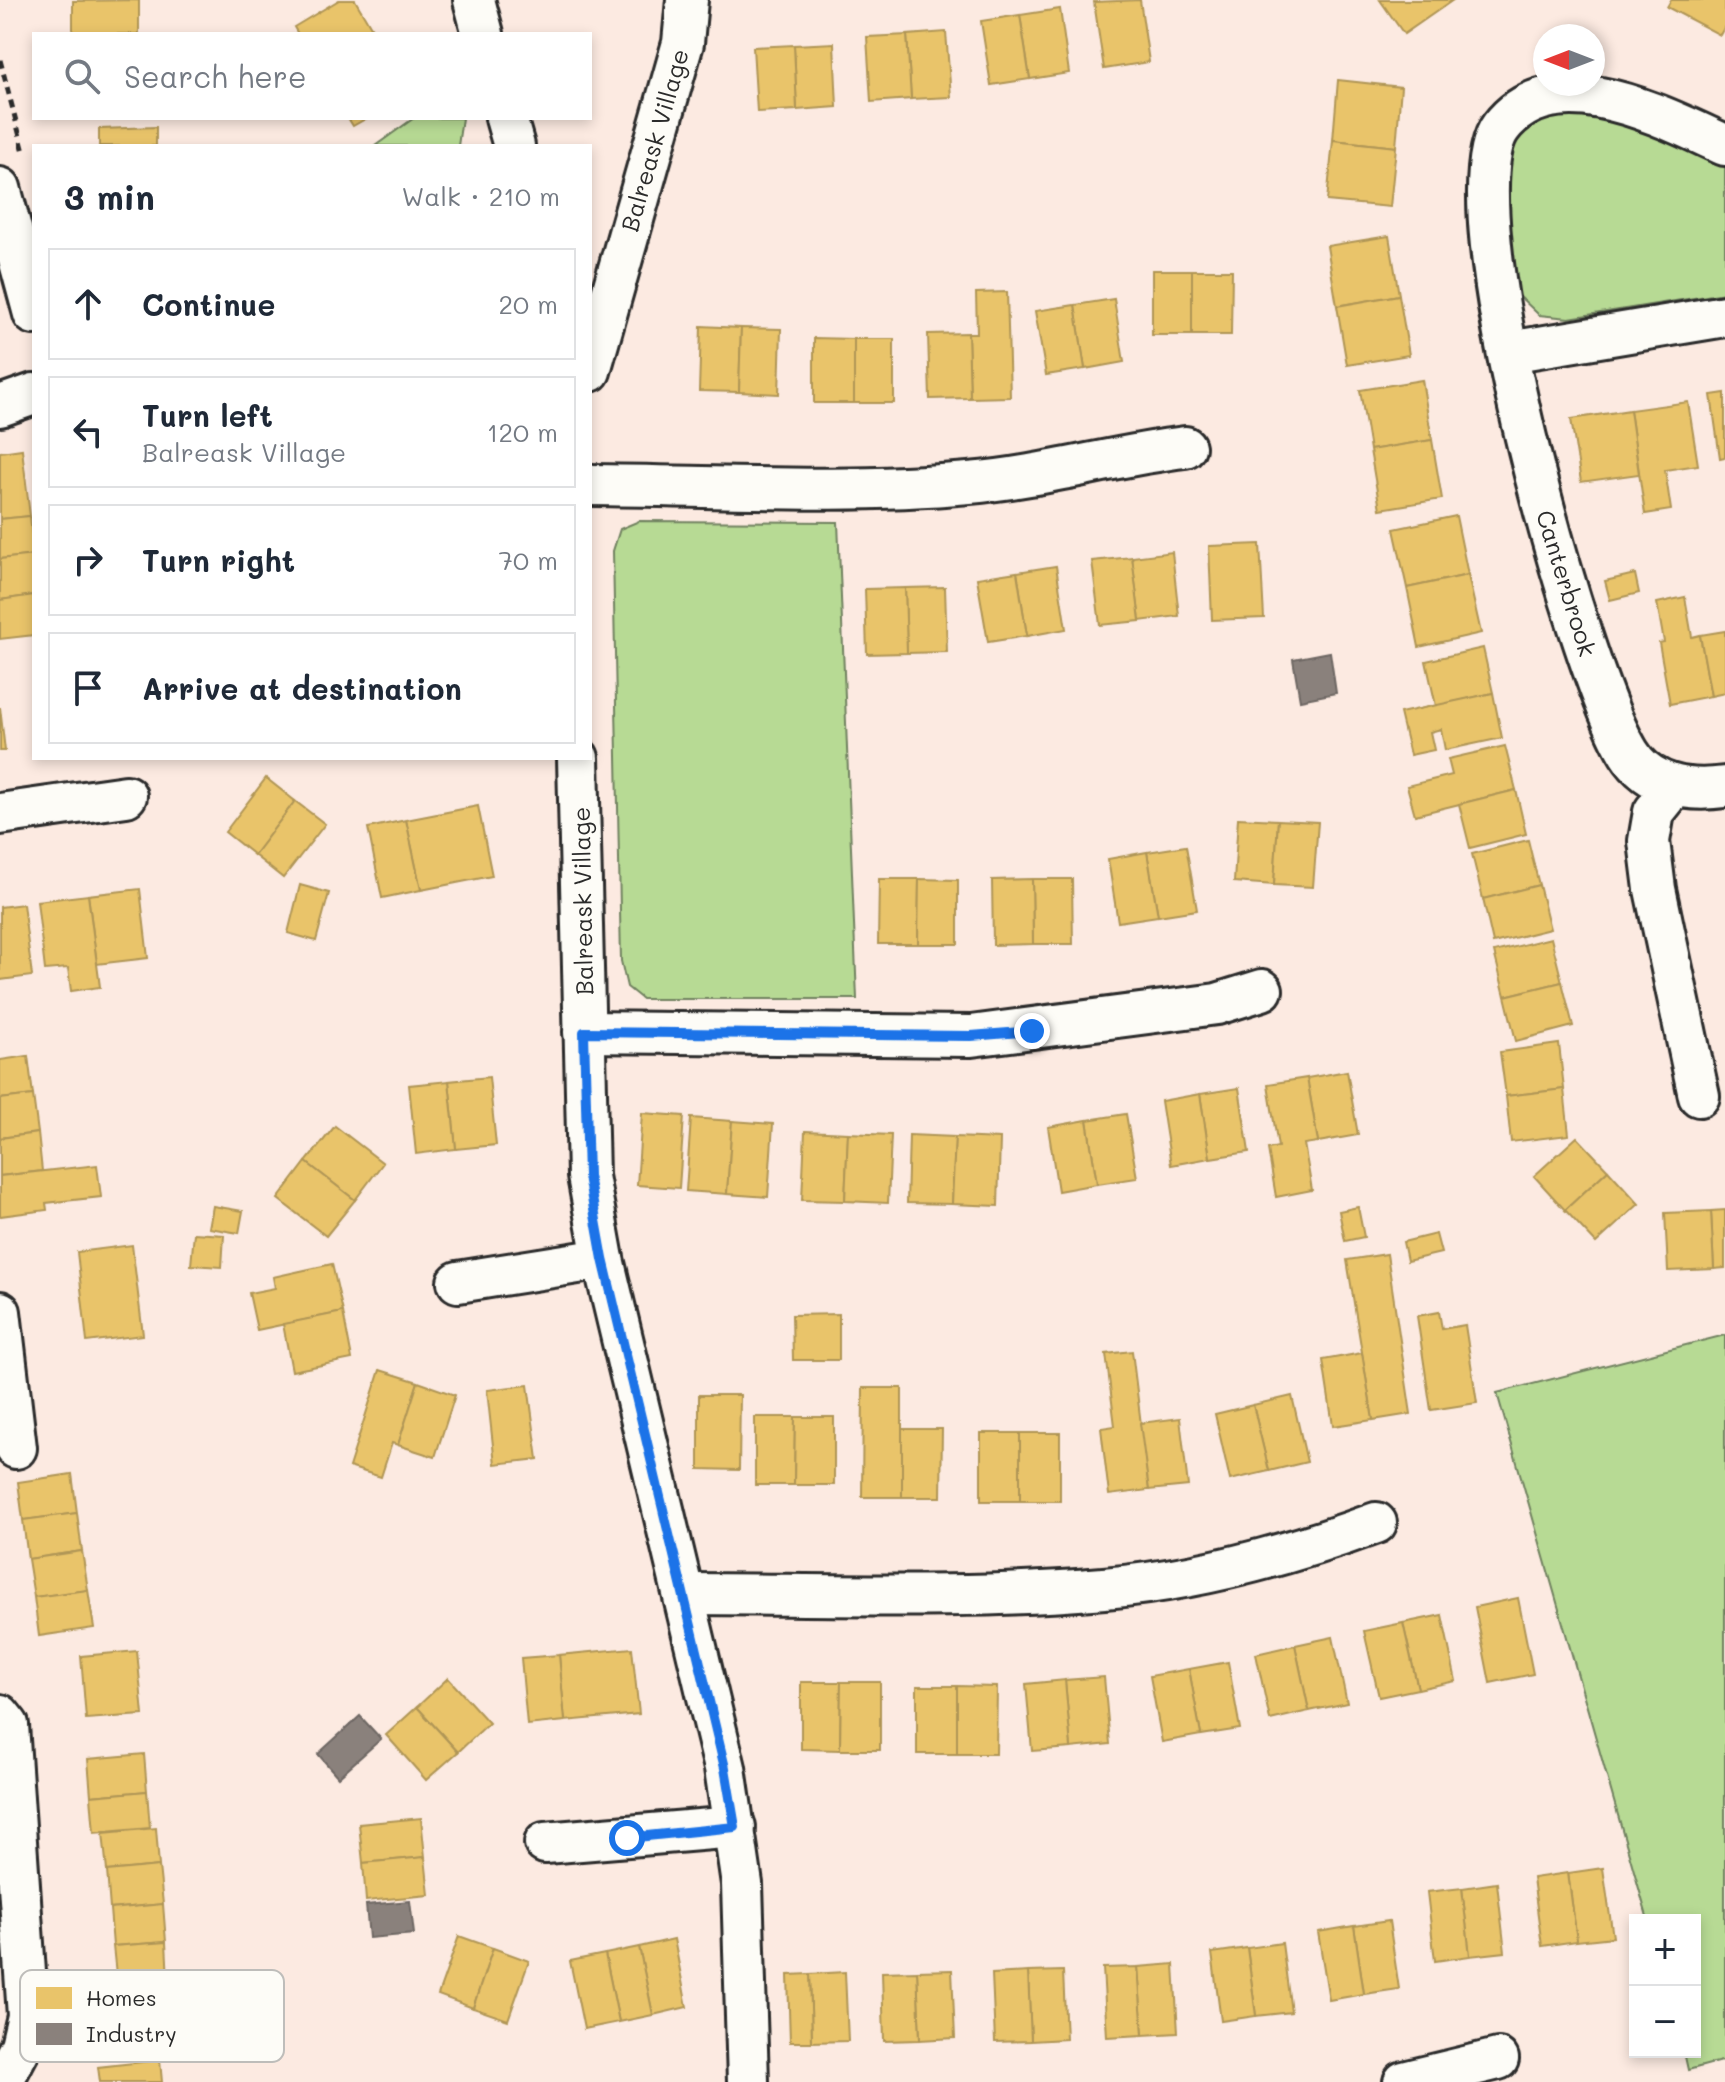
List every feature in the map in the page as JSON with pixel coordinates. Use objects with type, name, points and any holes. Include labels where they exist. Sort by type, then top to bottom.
[{"type":"street","points":[[474,0],[482,32]]},
{"type":"street","name":"Balreask Village","points":[[592,364],[683,43],[687,0]]},
{"type":"street","name":"Canterbrook","points":[[1674,787],[1652,778],[1629,754],[1599,684],[1556,555],[1519,410],[1495,268],[1487,182],[1491,147],[1500,128],[1533,103],[1560,95],[1590,95],[1642,107],[1725,145]]},
{"type":"street","points":[[507,120],[513,144]]},
{"type":"street","points":[[13,174],[32,301]]},
{"type":"street","points":[[1509,352],[1725,316]]},
{"type":"street","points":[[0,406],[32,395]]},
{"type":"street","points":[[592,485],[877,487],[968,483],[1053,473],[1122,455],[1185,447]]},
{"type":"street","name":"Balreask Village","points":[[578,760],[588,1176],[603,1259],[725,1768],[742,1884],[748,2082]]},
{"type":"street","points":[[1699,1096],[1655,889],[1649,841],[1654,812],[1674,787],[1725,787]]},
{"type":"street","points":[[0,814],[126,796]]},
{"type":"street","points":[[584,1032],[971,1036],[1217,1004],[1262,990]]},
{"type":"street","points":[[458,1282],[603,1259]]},
{"type":"street","points":[[0,1312],[16,1448]]},
{"type":"street","points":[[684,1594],[987,1594],[1106,1588],[1198,1573],[1311,1547],[1376,1523]]},
{"type":"street","points":[[0,1715],[8,1725],[25,1970]]},
{"type":"street","points":[[545,1843],[735,1827]]},
{"type":"street","points":[[2,2082],[20,2048]]},
{"type":"street","points":[[1404,2082],[1498,2059]]},
{"type":"path","points":[[0,60],[13,174]]},
{"type":"green space","points":[[1589,110],[1659,134],[1725,164],[1725,293],[1569,318],[1539,315],[1515,292],[1506,232],[1505,151],[1542,113]]},
{"type":"green space","points":[[411,120],[462,120],[458,144],[378,144]]},
{"type":"green space","points":[[639,521],[838,522],[857,999],[642,999],[627,987],[621,961],[613,551],[620,529]]},
{"type":"green space","points":[[1725,1335],[1725,2060],[1688,2070],[1685,2058],[1701,2058],[1701,1914],[1646,1914],[1497,1393]]},
{"type":"building: Homes","points":[[139,0],[139,32],[73,32],[73,1]]},
{"type":"building: Homes","points":[[339,0],[355,0],[374,32],[297,32],[294,27]]},
{"type":"building: Homes","points":[[1140,0],[1149,62],[1104,69],[1094,2]]},
{"type":"building: Homes","points":[[1380,0],[1453,0],[1404,34]]},
{"type":"building: Homes","points":[[1671,0],[1725,0],[1725,26],[1720,35],[1667,7]]},
{"type":"building: Homes","points":[[1060,9],[1069,73],[1030,79],[1020,15]]},
{"type":"building: Homes","points":[[1020,15],[1030,79],[991,85],[981,21]]},
{"type":"building: Homes","points":[[946,32],[951,97],[911,99],[907,35]]},
{"type":"building: Homes","points":[[907,35],[911,99],[871,102],[867,37]]},
{"type":"building: Homes","points":[[834,43],[837,107],[797,110],[794,45]]},
{"type":"building: Homes","points":[[794,45],[797,110],[757,112],[753,47]]},
{"type":"building: Homes","points":[[1338,80],[1401,87],[1396,147],[1333,140]]},
{"type":"building: Homes","points":[[349,120],[364,120],[353,126]]},
{"type":"building: Homes","points":[[156,127],[156,144],[99,144],[99,129]]},
{"type":"building: Homes","points":[[1333,140],[1396,147],[1390,207],[1327,201]]},
{"type":"building: Homes","points":[[1389,236],[1399,295],[1337,306],[1327,246]]},
{"type":"building: Homes","points":[[1152,270],[1192,270],[1192,335],[1152,335]]},
{"type":"building: Homes","points":[[1192,270],[1232,270],[1231,335],[1192,335]]},
{"type":"building: Homes","points":[[1007,292],[1010,397],[970,398],[968,333],[977,333],[976,293]]},
{"type":"building: Homes","points":[[1399,295],[1409,355],[1347,365],[1337,306]]},
{"type":"building: Homes","points":[[1114,299],[1124,362],[1085,369],[1075,305]]},
{"type":"building: Homes","points":[[1075,305],[1085,369],[1046,375],[1035,311]]},
{"type":"building: Homes","points":[[701,326],[741,328],[739,392],[699,391]]},
{"type":"building: Homes","points":[[741,328],[781,329],[779,394],[739,392]]},
{"type":"building: Homes","points":[[968,333],[970,398],[930,399],[928,334]]},
{"type":"building: Homes","points":[[814,338],[854,339],[854,403],[814,403]]},
{"type":"building: Homes","points":[[854,339],[894,339],[894,403],[854,403]]},
{"type":"building: Homes","points":[[1422,380],[1432,440],[1370,450],[1360,390]]},
{"type":"building: Homes","points":[[1725,393],[1725,457],[1720,458],[1711,395]]},
{"type":"building: Homes","points":[[1688,402],[1698,465],[1665,470],[1671,510],[1645,514],[1630,410]]},
{"type":"building: Homes","points":[[1630,410],[1639,474],[1581,482],[1571,419]]},
{"type":"building: Homes","points":[[1432,440],[1442,499],[1380,509],[1370,450]]},
{"type":"building: Homes","points":[[22,449],[30,516],[0,519],[0,452]]},
{"type":"building: Homes","points":[[30,516],[32,555],[0,559],[0,519]]},
{"type":"building: Homes","points":[[1456,516],[1468,575],[1407,588],[1394,529]]},
{"type":"building: Homes","points":[[1260,544],[1264,618],[1212,620],[1209,546]]},
{"type":"building: Homes","points":[[1172,552],[1179,616],[1140,621],[1132,557]]},
{"type":"building: Homes","points":[[32,555],[32,595],[0,600],[0,559]]},
{"type":"building: Homes","points":[[1132,557],[1140,621],[1100,625],[1092,561]]},
{"type":"building: Homes","points":[[1056,566],[1066,629],[1027,636],[1017,572]]},
{"type":"building: Homes","points":[[1017,572],[1027,636],[988,642],[977,578]]},
{"type":"building: Homes","points":[[1635,574],[1639,593],[1610,600],[1605,581]]},
{"type":"building: Homes","points":[[1468,575],[1481,633],[1419,647],[1407,588]]},
{"type":"building: Homes","points":[[945,587],[947,652],[907,653],[905,588]]},
{"type":"building: Homes","points":[[905,588],[907,653],[867,654],[865,589]]},
{"type":"building: Homes","points":[[32,595],[32,635],[0,639],[0,600]]},
{"type":"building: Homes","points":[[1685,597],[1692,637],[1700,635],[1711,696],[1670,704],[1659,643],[1664,642],[1657,603]]},
{"type":"building: Homes","points":[[1725,631],[1725,693],[1711,696],[1700,635]]},
{"type":"building: Homes","points":[[1483,648],[1493,693],[1436,706],[1426,661]]},
{"type":"building: Homes","points":[[1493,693],[1502,738],[1445,750],[1441,729],[1430,732],[1434,750],[1410,755],[1400,713]]},
{"type":"building: Homes","points":[[0,707],[5,751],[0,751]]},
{"type":"building: Homes","points":[[1505,746],[1516,790],[1415,815],[1407,786],[1452,775],[1448,759]]},
{"type":"building: Homes","points":[[266,778],[295,801],[254,855],[225,832]]},
{"type":"building: Homes","points":[[1516,790],[1526,834],[1470,848],[1459,804]]},
{"type":"building: Homes","points":[[295,801],[325,824],[283,878],[254,855]]},
{"type":"building: Homes","points":[[478,806],[492,876],[421,890],[406,820]]},
{"type":"building: Homes","points":[[1238,818],[1278,820],[1274,885],[1234,882]]},
{"type":"building: Homes","points":[[406,820],[421,890],[382,898],[368,828]]},
{"type":"building: Homes","points":[[1278,820],[1318,822],[1313,887],[1274,885]]},
{"type":"building: Homes","points":[[1528,840],[1539,885],[1483,899],[1472,854]]},
{"type":"building: Homes","points":[[1186,846],[1197,910],[1158,916],[1147,852]]},
{"type":"building: Homes","points":[[1147,852],[1158,916],[1118,922],[1108,859]]},
{"type":"building: Homes","points":[[879,879],[919,879],[918,944],[878,944]]},
{"type":"building: Homes","points":[[919,879],[958,880],[958,944],[918,944]]},
{"type":"building: Homes","points":[[1032,879],[1072,879],[1073,944],[1033,944]]},
{"type":"building: Homes","points":[[1032,879],[1033,944],[993,945],[992,880]]},
{"type":"building: Homes","points":[[300,885],[329,893],[316,941],[288,933]]},
{"type":"building: Homes","points":[[1539,885],[1550,929],[1493,943],[1483,899]]},
{"type":"building: Homes","points":[[140,889],[148,958],[97,964],[88,895]]},
{"type":"building: Homes","points":[[88,895],[100,987],[71,991],[68,968],[45,970],[37,901]]},
{"type":"building: Homes","points":[[23,904],[32,976],[0,980],[0,907]]},
{"type":"building: Homes","points":[[1551,938],[1562,982],[1505,996],[1494,952]]},
{"type":"building: Homes","points":[[1562,982],[1573,1026],[1516,1041],[1505,996]]},
{"type":"building: Homes","points":[[1559,1044],[1564,1089],[1506,1096],[1500,1052]]},
{"type":"building: Homes","points":[[28,1056],[33,1095],[0,1099],[0,1060]]},
{"type":"building: Homes","points":[[1347,1071],[1358,1135],[1318,1142],[1307,1078]]},
{"type":"building: Homes","points":[[489,1077],[496,1145],[456,1149],[449,1081]]},
{"type":"building: Homes","points":[[1307,1078],[1318,1142],[1304,1144],[1312,1190],[1276,1197],[1268,1149],[1278,1147],[1268,1084]]},
{"type":"building: Homes","points":[[449,1081],[456,1149],[416,1154],[409,1085]]},
{"type":"building: Homes","points":[[1239,1088],[1249,1152],[1210,1158],[1200,1094]]},
{"type":"building: Homes","points":[[1564,1089],[1569,1135],[1511,1142],[1506,1096]]},
{"type":"building: Homes","points":[[1200,1094],[1210,1158],[1171,1165],[1161,1101]]},
{"type":"building: Homes","points":[[33,1095],[38,1133],[0,1138],[0,1099]]},
{"type":"building: Homes","points":[[642,1113],[684,1116],[679,1188],[637,1185]]},
{"type":"building: Homes","points":[[1126,1114],[1137,1178],[1097,1184],[1087,1120]]},
{"type":"building: Homes","points":[[691,1118],[732,1121],[727,1194],[686,1191]]},
{"type":"building: Homes","points":[[1087,1120],[1097,1184],[1058,1191],[1048,1127]]},
{"type":"building: Homes","points":[[732,1121],[773,1124],[768,1197],[727,1194]]},
{"type":"building: Homes","points":[[335,1126],[383,1163],[355,1200],[306,1162]]},
{"type":"building: Homes","points":[[805,1131],[848,1133],[845,1201],[802,1200]]},
{"type":"building: Homes","points":[[38,1133],[42,1171],[0,1176],[0,1138]]},
{"type":"building: Homes","points":[[848,1133],[891,1135],[888,1203],[845,1201]]},
{"type":"building: Homes","points":[[909,1135],[955,1137],[952,1204],[907,1203]]},
{"type":"building: Homes","points":[[955,1137],[1000,1139],[998,1206],[952,1204]]},
{"type":"building: Homes","points":[[1577,1137],[1608,1170],[1565,1210],[1534,1176]]},
{"type":"building: Homes","points":[[306,1162],[355,1200],[326,1236],[278,1199]]},
{"type":"building: Homes","points":[[97,1165],[101,1197],[46,1203],[47,1210],[0,1216],[0,1176]]},
{"type":"building: Homes","points":[[1608,1170],[1639,1204],[1596,1243],[1565,1210]]},
{"type":"building: Homes","points":[[213,1206],[243,1211],[239,1233],[209,1228]]},
{"type":"building: Homes","points":[[1358,1207],[1364,1237],[1345,1241],[1339,1211]]},
{"type":"building: Homes","points":[[1725,1210],[1725,1268],[1714,1269],[1711,1211]]},
{"type":"building: Homes","points":[[1711,1211],[1714,1269],[1668,1271],[1665,1213]]},
{"type":"building: Homes","points":[[194,1233],[224,1235],[222,1267],[191,1265]]},
{"type":"building: Homes","points":[[1436,1234],[1441,1253],[1407,1261],[1403,1242]]},
{"type":"building: Homes","points":[[132,1245],[143,1335],[87,1342],[77,1252]]},
{"type":"building: Homes","points":[[1387,1254],[1411,1414],[1373,1420],[1347,1260]]},
{"type":"building: Homes","points":[[332,1264],[343,1312],[257,1330],[249,1293],[275,1288],[273,1277]]},
{"type":"building: Homes","points":[[343,1312],[352,1359],[292,1371],[283,1324]]},
{"type":"building: Homes","points":[[1439,1312],[1442,1329],[1465,1325],[1477,1403],[1431,1410],[1417,1316]]},
{"type":"building: Homes","points":[[839,1314],[839,1360],[793,1360],[792,1315]]},
{"type":"building: Homes","points":[[1132,1351],[1149,1490],[1109,1495],[1101,1428],[1115,1426],[1106,1354]]},
{"type":"building: Homes","points":[[1362,1353],[1373,1420],[1333,1426],[1323,1360]]},
{"type":"building: Homes","points":[[380,1370],[418,1382],[398,1445],[392,1443],[381,1477],[349,1467]]},
{"type":"building: Homes","points":[[418,1382],[455,1395],[435,1457],[398,1445]]},
{"type":"building: Homes","points":[[528,1385],[538,1459],[495,1464],[487,1390]]},
{"type":"building: Homes","points":[[863,1388],[902,1388],[902,1497],[862,1497]]},
{"type":"building: Homes","points":[[699,1395],[740,1395],[739,1470],[699,1469]]},
{"type":"building: Homes","points":[[1292,1396],[1307,1462],[1269,1471],[1253,1405]]},
{"type":"building: Homes","points":[[1253,1405],[1269,1471],[1230,1480],[1215,1414]]},
{"type":"building: Homes","points":[[755,1417],[795,1417],[794,1485],[755,1485]]},
{"type":"building: Homes","points":[[795,1417],[834,1417],[834,1485],[794,1485]]},
{"type":"building: Homes","points":[[1180,1418],[1188,1486],[1149,1490],[1140,1423]]},
{"type":"building: Homes","points":[[902,1429],[942,1429],[941,1497],[902,1497]]},
{"type":"building: Homes","points":[[981,1433],[1020,1433],[1020,1501],[981,1501]]},
{"type":"building: Homes","points":[[1020,1433],[1060,1433],[1060,1501],[1020,1501]]},
{"type":"building: Homes","points":[[72,1474],[77,1513],[23,1520],[18,1482]]},
{"type":"building: Homes","points":[[77,1513],[82,1551],[28,1559],[23,1520]]},
{"type":"building: Homes","points":[[82,1551],[88,1590],[34,1597],[28,1559]]},
{"type":"building: Homes","points":[[88,1590],[94,1628],[39,1636],[34,1597]]},
{"type":"building: Homes","points":[[1518,1598],[1533,1674],[1490,1683],[1475,1607]]},
{"type":"building: Homes","points":[[1442,1615],[1456,1681],[1418,1689],[1403,1623]]},
{"type":"building: Homes","points":[[1403,1623],[1418,1689],[1379,1697],[1364,1631]]},
{"type":"building: Homes","points":[[1333,1637],[1347,1703],[1309,1711],[1295,1645]]},
{"type":"building: Homes","points":[[1295,1645],[1309,1711],[1270,1720],[1256,1654]]},
{"type":"building: Homes","points":[[632,1648],[639,1714],[565,1721],[559,1655]]},
{"type":"building: Homes","points":[[137,1651],[143,1715],[86,1719],[81,1656]]},
{"type":"building: Homes","points":[[559,1655],[565,1721],[527,1725],[521,1658]]},
{"type":"building: Homes","points":[[1228,1662],[1240,1729],[1201,1735],[1189,1669]]},
{"type":"building: Homes","points":[[1189,1669],[1201,1735],[1162,1742],[1150,1676]]},
{"type":"building: Homes","points":[[1104,1677],[1110,1744],[1071,1748],[1065,1680]]},
{"type":"building: Homes","points":[[448,1678],[489,1723],[458,1752],[417,1707]]},
{"type":"building: Homes","points":[[1065,1680],[1071,1748],[1032,1751],[1026,1684]]},
{"type":"building: Homes","points":[[801,1682],[841,1682],[840,1750],[801,1749]]},
{"type":"building: Homes","points":[[841,1682],[880,1682],[880,1750],[840,1750]]},
{"type":"building: Homes","points":[[917,1686],[957,1686],[957,1754],[917,1754]]},
{"type":"building: Homes","points":[[957,1686],[997,1687],[996,1754],[957,1754]]},
{"type":"building: Homes","points":[[417,1707],[458,1752],[426,1780],[386,1735]]},
{"type":"building: Homes","points":[[144,1754],[147,1791],[91,1796],[88,1759]]},
{"type":"building: Homes","points":[[147,1791],[150,1828],[94,1833],[91,1796]]},
{"type":"building: Homes","points":[[421,1818],[425,1857],[363,1863],[359,1824]]},
{"type":"building: Homes","points":[[156,1828],[159,1866],[107,1871],[103,1833]]},
{"type":"building: Homes","points":[[425,1857],[429,1895],[366,1901],[363,1863]]},
{"type":"building: Homes","points":[[159,1866],[163,1904],[110,1909],[107,1871]]},
{"type":"building: Homes","points":[[1603,1868],[1613,1937],[1577,1941],[1568,1873]]},
{"type":"building: Homes","points":[[1568,1873],[1577,1941],[1542,1946],[1533,1878]]},
{"type":"building: Homes","points":[[1497,1883],[1505,1952],[1470,1956],[1462,1888]]},
{"type":"building: Homes","points":[[1462,1888],[1470,1956],[1435,1961],[1427,1892]]},
{"type":"building: Homes","points":[[163,1904],[166,1942],[113,1946],[110,1909]]},
{"type":"building: Homes","points":[[1389,1921],[1399,1989],[1364,1994],[1354,1926]]},
{"type":"building: Homes","points":[[1354,1926],[1364,1994],[1329,2000],[1318,1932]]},
{"type":"building: Homes","points":[[459,1936],[493,1948],[473,2008],[438,1995]]},
{"type":"building: Homes","points":[[674,1939],[687,2007],[653,2015],[639,1947]]},
{"type":"building: Homes","points":[[166,1942],[167,1970],[116,1970],[113,1946]]},
{"type":"building: Homes","points":[[1282,1943],[1291,2012],[1256,2016],[1247,1948]]},
{"type":"building: Homes","points":[[639,1947],[653,2015],[619,2022],[605,1954]]},
{"type":"building: Homes","points":[[493,1948],[529,1961],[508,2020],[473,2008]]},
{"type":"building: Homes","points":[[1247,1948],[1256,2016],[1221,2021],[1212,1953]]},
{"type":"building: Homes","points":[[605,1954],[619,2022],[584,2029],[570,1961]]},
{"type":"building: Homes","points":[[1174,1964],[1178,2033],[1143,2035],[1138,1967]]},
{"type":"building: Homes","points":[[1138,1967],[1143,2035],[1107,2037],[1103,1968]]},
{"type":"building: Homes","points":[[952,1970],[955,2038],[920,2040],[917,1971]]},
{"type":"building: Homes","points":[[917,1971],[920,2040],[884,2041],[882,1972]]},
{"type":"building: Homes","points":[[1063,1971],[1066,2039],[1031,2041],[1028,1972]]},
{"type":"building: Homes","points":[[845,1972],[848,2041],[812,2042],[810,1974]]},
{"type":"building: Homes","points":[[1028,1972],[1031,2041],[995,2042],[992,1974]]},
{"type":"building: Homes","points":[[810,1974],[812,2042],[790,2042],[788,1975]]},
{"type":"building: Homes","points":[[160,2062],[162,2082],[100,2082],[98,2067]]},
{"type":"building: Industry","points":[[1330,652],[1336,693],[1300,700],[1293,659]]},
{"type":"building: Industry","points":[[360,1716],[381,1739],[338,1777],[318,1754]]},
{"type":"building: Industry","points":[[410,1901],[414,1934],[369,1938],[366,1905]]},
{"type":"route","points":[[627,1838],[735,1827],[725,1768],[603,1259],[588,1176],[584,1032],[971,1036],[1032,1031]]}]
